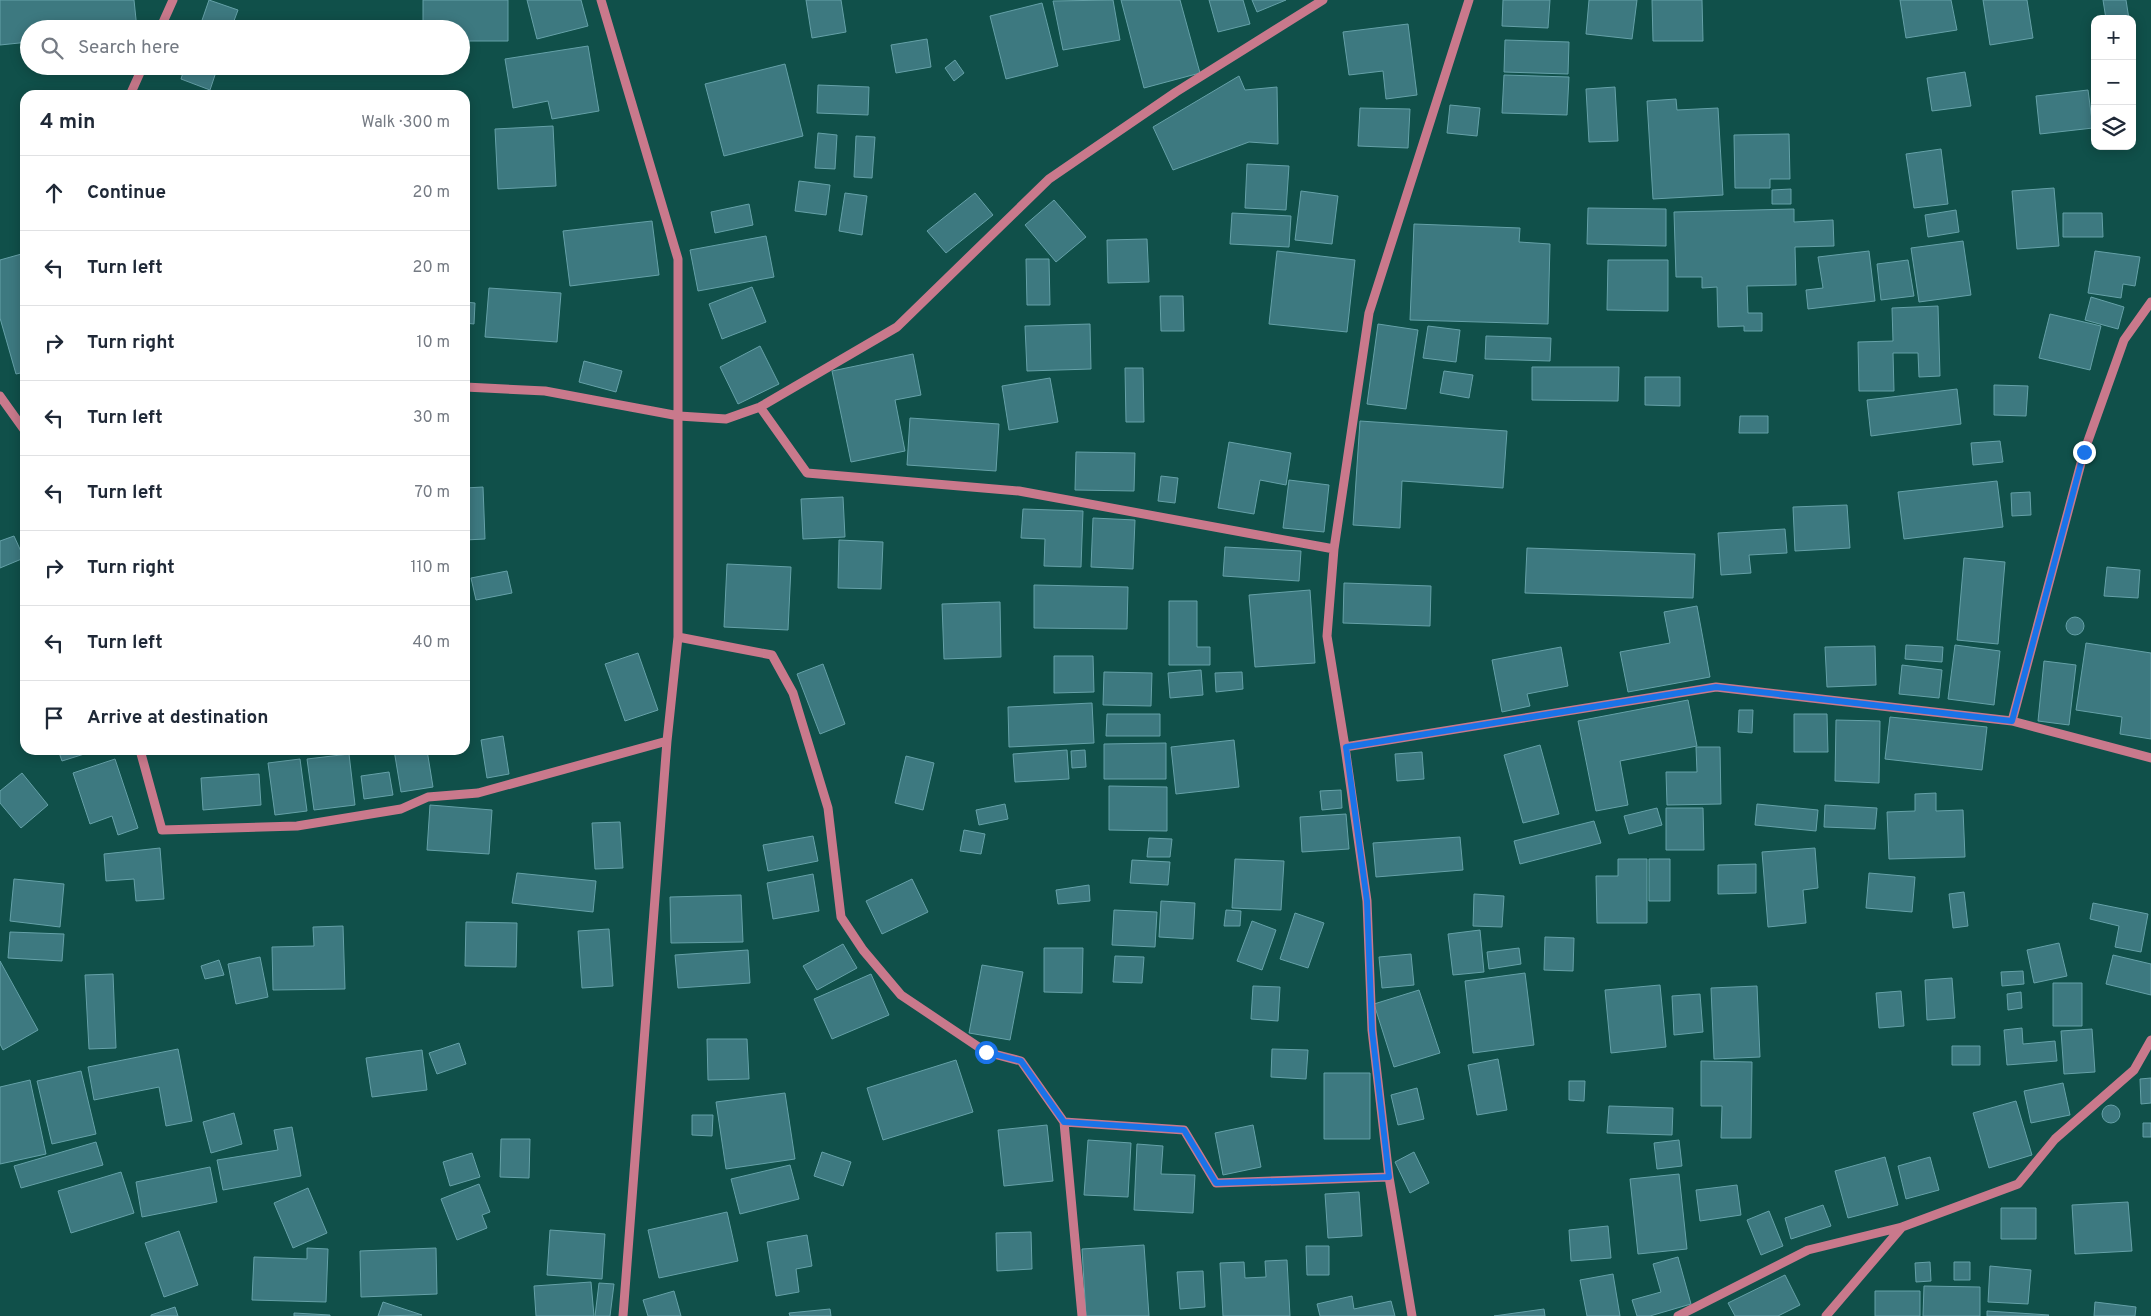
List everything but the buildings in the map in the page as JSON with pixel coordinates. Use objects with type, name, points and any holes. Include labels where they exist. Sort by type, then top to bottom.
[{"type":"street","points":[[164,20],[173,0]]},
{"type":"street","points":[[601,0],[678,259],[678,637],[667,741],[623,1316]]},
{"type":"street","points":[[470,387],[545,391],[679,416],[726,419],[760,407],[897,327],[1049,179],[1176,92],[1322,0]]},
{"type":"street","points":[[1412,1316],[1389,1177],[1372,1030],[1367,901],[1346,747],[1327,636],[1334,549],[1369,313],[1469,0]]},
{"type":"street","points":[[132,90],[139,75]]},
{"type":"street","points":[[2012,721],[2084,452],[2124,340],[2151,302]]},
{"type":"street","points":[[0,396],[20,424]]},
{"type":"street","points":[[760,407],[808,474],[1019,491],[1334,549]]},
{"type":"street","points":[[678,637],[772,655],[793,693],[828,808],[841,916],[863,950],[901,994],[986,1052],[1021,1061],[1064,1122],[1082,1316]]},
{"type":"street","points":[[1346,747],[1716,687],[2012,721],[2151,758]]},
{"type":"street","points":[[141,755],[162,830],[297,826],[402,809],[428,797],[478,793],[667,741]]},
{"type":"street","points":[[1678,1316],[1808,1250],[1902,1227],[2018,1184],[2055,1139],[2134,1070],[2151,1040]]},
{"type":"street","points":[[1064,1122],[1184,1130],[1216,1183],[1389,1177]]},
{"type":"street","points":[[1826,1316],[1902,1227]]},
{"type":"route","points":[[986,1052],[1021,1061],[1064,1122],[1184,1130],[1216,1183],[1389,1177],[1372,1030],[1367,901],[1346,747],[1716,687],[2012,721],[2084,452]]}]
